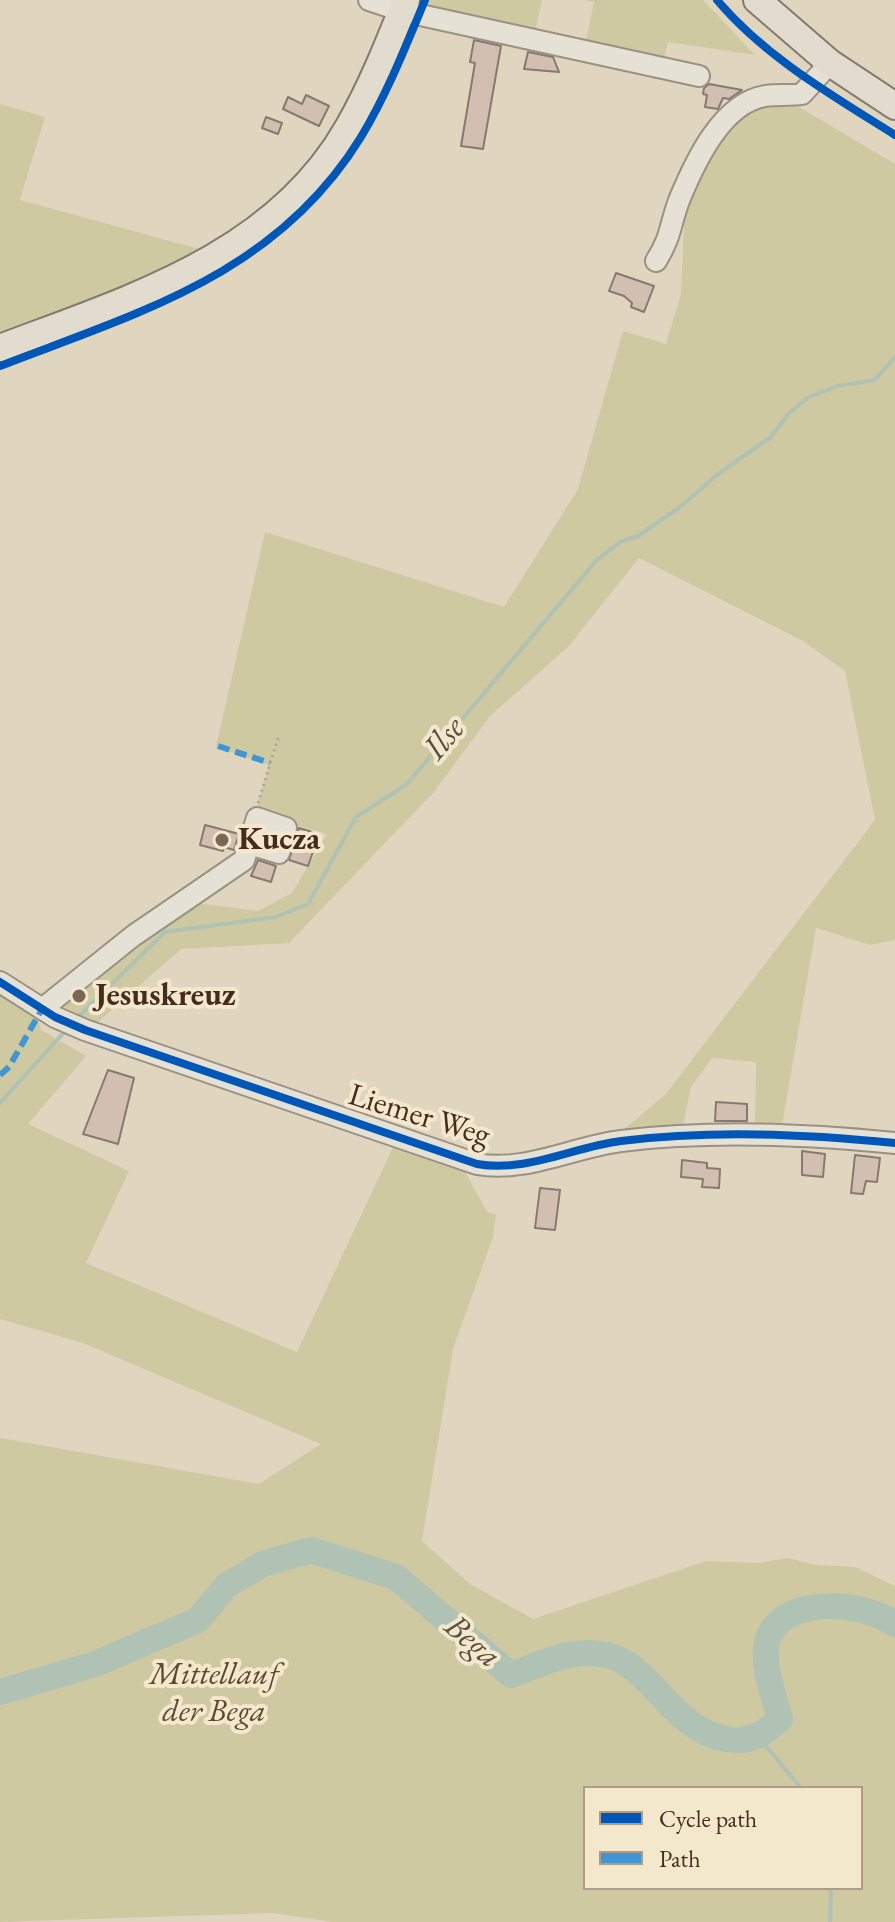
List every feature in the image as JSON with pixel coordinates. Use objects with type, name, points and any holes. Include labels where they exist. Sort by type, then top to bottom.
[{"type":"main road","points":[[757,0],[830,63],[895,106]]},
{"type":"main road","points":[[0,348],[168,282],[221,255],[263,225],[323,162],[347,129],[404,6]]},
{"type":"street","points":[[369,0],[699,76]]},
{"type":"street","points":[[656,261],[670,239],[680,199],[718,129],[738,107],[764,96],[802,94],[830,63]]},
{"type":"street","points":[[49,1013],[133,936],[244,860],[257,818],[286,828],[279,853],[249,844]]},
{"type":"street","name":"Liemer Weg","points":[[0,982],[49,1013],[85,1030],[487,1166],[511,1165],[616,1142],[665,1136],[826,1136],[895,1143]]},
{"type":"path","points":[[257,818],[255,814],[279,735]]},
{"type":"green space","points":[[427,0],[542,0],[535,33],[422,12]]},
{"type":"green space","points":[[584,0],[703,0],[755,55],[668,42],[662,67],[585,46],[594,2]]},
{"type":"green space","points":[[784,98],[895,164],[895,940],[870,945],[816,928],[781,1131],[755,1131],[756,1062],[712,1058],[691,1087],[682,1130],[616,1136],[665,1095],[875,820],[845,671],[803,641],[639,558],[568,647],[490,716],[434,792],[289,943],[181,949],[97,1023],[56,1003],[196,903],[258,911],[292,893],[327,834],[255,814],[269,765],[216,747],[265,532],[504,607],[578,489],[623,331],[666,344],[681,294],[685,202],[720,130],[740,111]]},
{"type":"green space","points":[[0,104],[45,117],[20,200],[210,252],[0,334]]},
{"type":"green space","name":"Mittellauf der Bega","points":[[0,986],[34,1007],[41,1030],[86,1056],[28,1124],[129,1171],[86,1263],[297,1352],[395,1143],[463,1168],[487,1212],[496,1215],[493,1237],[453,1349],[422,1541],[470,1584],[533,1619],[706,1561],[758,1563],[788,1558],[815,1565],[855,1567],[895,1586],[895,1922],[333,1922],[273,1913],[0,1922],[0,1438],[259,1484],[321,1444],[83,1343],[0,1319]]},
{"type":"building","points":[[474,40],[501,46],[483,149],[461,146],[475,63],[470,62]]},
{"type":"building","points":[[528,52],[553,57],[559,72],[524,69]]},
{"type":"building","points":[[709,84],[742,90],[729,99],[723,98],[718,109],[705,107],[707,95],[703,94],[704,88]]},
{"type":"building","points":[[306,95],[329,106],[319,126],[283,109],[288,97],[302,104]]},
{"type":"building","points":[[266,117],[282,123],[278,134],[262,128]]},
{"type":"building","points":[[616,273],[654,286],[644,312],[631,307],[632,303],[624,296],[609,291]]},
{"type":"building","name":"Kucza","points":[[205,825],[239,834],[234,850],[224,847],[223,851],[200,845]]},
{"type":"building","points":[[299,828],[319,834],[308,866],[289,860]]},
{"type":"building","points":[[258,860],[276,866],[271,882],[251,876]]},
{"type":"building","points":[[108,1070],[134,1078],[118,1144],[83,1134]]},
{"type":"building","points":[[716,1102],[747,1104],[747,1121],[715,1121]]},
{"type":"building","points":[[802,1151],[825,1154],[823,1177],[802,1175]]},
{"type":"building","points":[[855,1155],[880,1158],[877,1182],[866,1181],[863,1194],[851,1193]]},
{"type":"building","points":[[682,1160],[707,1163],[707,1168],[720,1169],[719,1188],[702,1187],[703,1179],[681,1177]]},
{"type":"building","points":[[540,1188],[560,1190],[555,1230],[535,1228]]},
{"type":"waterway","name":"Ilse","points":[[76,1019],[165,932],[276,917],[308,904],[356,817],[407,784],[596,561],[620,542],[638,536],[680,507],[718,474],[771,437],[789,413],[809,397],[837,386],[875,380],[895,357]]},
{"type":"waterway","name":"Ilse","points":[[0,1103],[67,1029]]},
{"type":"waterway","name":"Bega","points":[[0,1692],[95,1664],[198,1620],[227,1585],[263,1564],[311,1550],[396,1577],[511,1675],[569,1655],[606,1655],[636,1670],[691,1723],[707,1733],[726,1739],[742,1740],[756,1736],[780,1719],[766,1665],[767,1643],[780,1621],[794,1613],[829,1606],[866,1611],[895,1624]]},
{"type":"waterway","points":[[759,1738],[799,1786]]},
{"type":"waterway","points":[[830,1922],[831,1890]]},
{"type":"marked path","points":[[218,746],[270,763]]},
{"type":"marked path","points":[[0,1075],[9,1067],[42,1009]]},
{"type":"cycle path","points":[[0,366],[104,327],[202,283],[247,255],[289,223],[327,184],[361,137],[388,87],[425,0]]},
{"type":"cycle path","points":[[717,0],[756,40],[778,57],[895,135]]},
{"type":"cycle path","points":[[0,982],[55,1017],[85,1030],[477,1164],[513,1165],[603,1144],[689,1135],[827,1137],[895,1143]]},
{"type":"place","name":"Kucza","points":[[222,840]]},
{"type":"place","name":"Jesuskreuz","points":[[79,996]]}]
